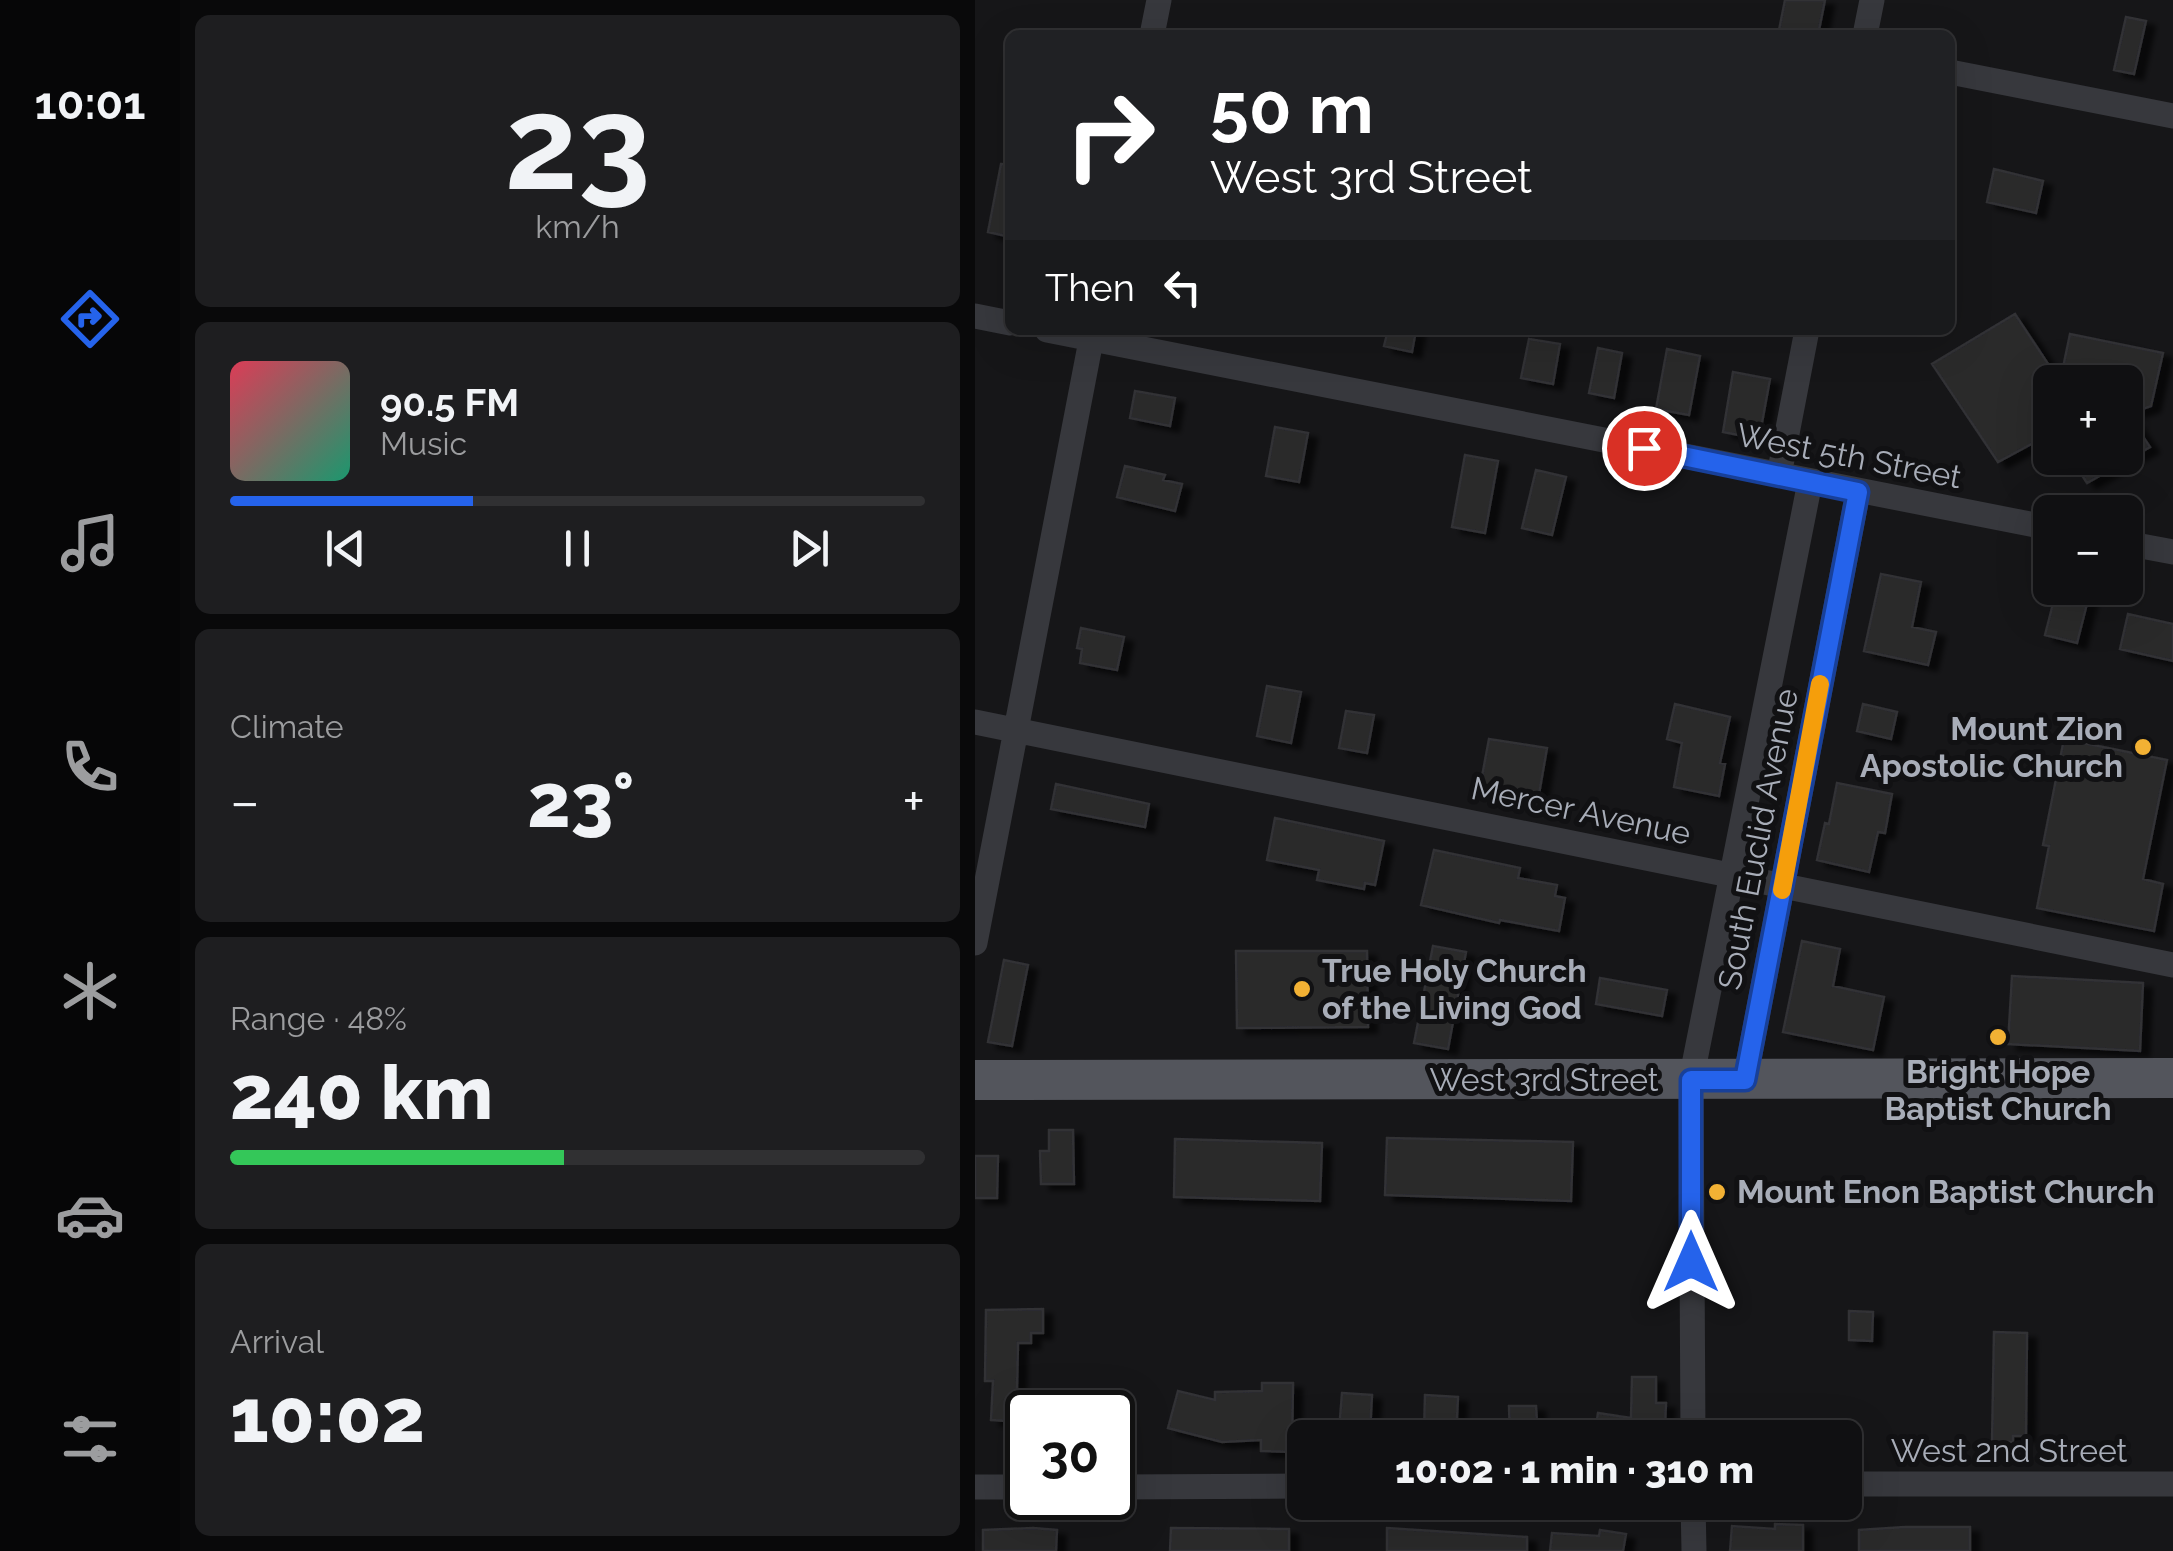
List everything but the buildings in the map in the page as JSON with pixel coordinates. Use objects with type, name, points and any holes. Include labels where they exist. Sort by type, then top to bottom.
[{"type":"main road","name":"West 3rd Street","points":[[975,1080],[2173,1078]]},
{"type":"street","points":[[1153,30],[1159,0]]},
{"type":"street","points":[[1866,30],[1871,0]]},
{"type":"street","points":[[1955,73],[2173,116]]},
{"type":"street","points":[[975,316],[1005,322]]},
{"type":"street","points":[[975,943],[1092,335]]},
{"type":"street","name":"West 5th Street","points":[[1097,335],[2033,525]]},
{"type":"street","points":[[1779,475],[1806,335]]},
{"type":"street","name":"South Euclid Avenue","points":[[1693,1420],[1691,1080],[1810,482]]},
{"type":"street","name":"South Euclid Avenue","points":[[1745,1080],[1858,492]]},
{"type":"street","points":[[2143,546],[2173,552]]},
{"type":"street","name":"Mercer Avenue","points":[[975,722],[2173,965]]},
{"type":"street","name":"West 2nd Street","points":[[1862,1484],[2173,1484]]},
{"type":"street","points":[[1135,1486],[1287,1486]]},
{"type":"street","points":[[975,1487],[1005,1487]]},
{"type":"street","points":[[1693,1520],[1694,1551]]},
{"type":"slow traffic","points":[[1782,890],[1820,684]]},
{"type":"place","name":"Mount Zion Apostolic Church","points":[[2143,747]]},
{"type":"place","name":"True Holy Church of the Living God","points":[[1302,989]]},
{"type":"place","name":"Bright Hope Baptist Church","points":[[1998,1037]]},
{"type":"place","name":"Mount Enon Baptist Church","points":[[1717,1192]]},
{"type":"route","points":[[1644,448],[1858,492],[1745,1080],[1691,1080],[1691,1262]]}]
